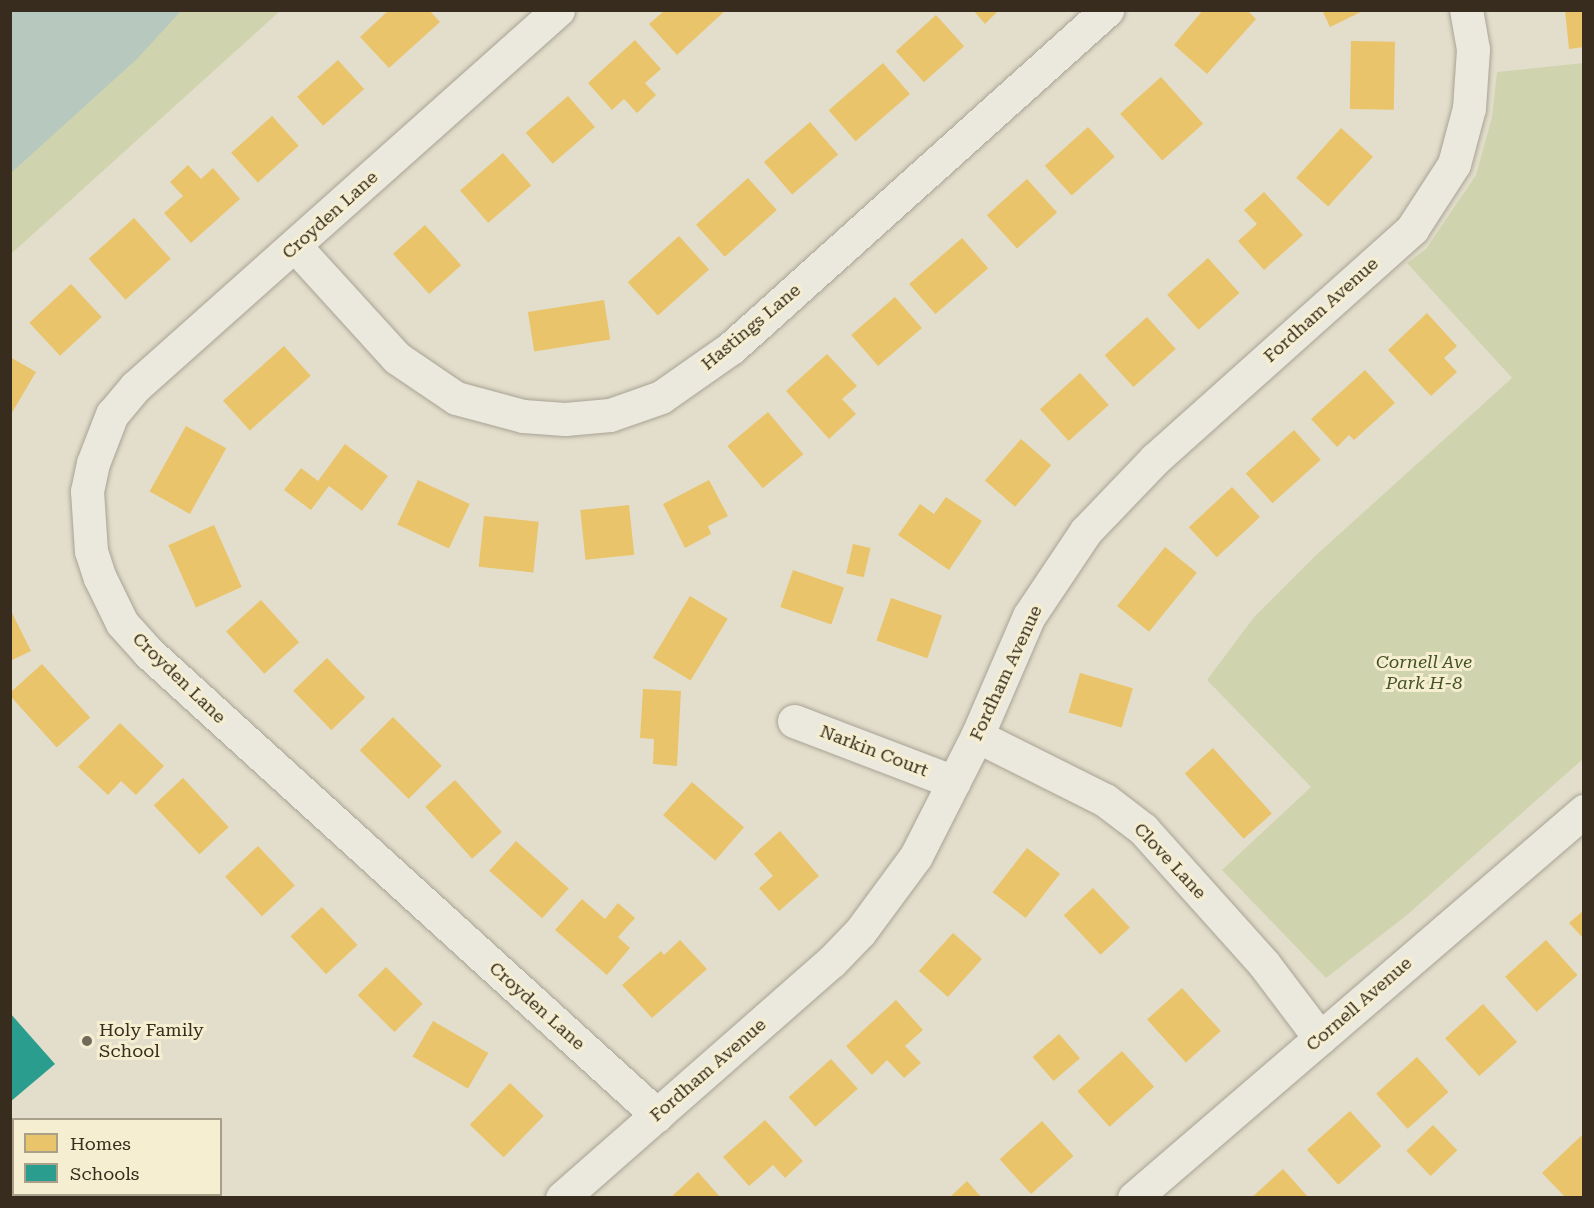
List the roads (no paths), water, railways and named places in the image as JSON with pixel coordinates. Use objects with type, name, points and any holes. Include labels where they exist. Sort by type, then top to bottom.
[{"type":"street","name":"Croyden Lane","points":[[558,10],[135,387],[112,414],[93,463],[87,491],[91,550],[100,578],[122,623],[149,653],[657,1115]]},
{"type":"street","name":"Hastings Lane","points":[[295,246],[397,358],[456,398],[523,416],[566,419],[610,415],[661,397],[731,348],[1107,10]]},
{"type":"street","name":"Fordham Avenue","points":[[562,1197],[831,962],[860,932],[916,856],[977,736],[1029,616],[1086,531],[1155,459],[1412,229],[1454,165],[1469,108],[1473,49],[1466,10]]},
{"type":"street","name":"Narkin Court","points":[[794,721],[954,782]]},
{"type":"street","name":"Clove Lane","points":[[977,736],[1105,800],[1143,829],[1264,964],[1320,1038]]},
{"type":"street","name":"Cornell Avenue","points":[[1134,1197],[1584,811]]},
{"type":"place","name":"Holy Family School","points":[[87,1041]]},
{"type":"park label","name":"Cornell Ave Park H-8","points":[[1424,673]]}]
